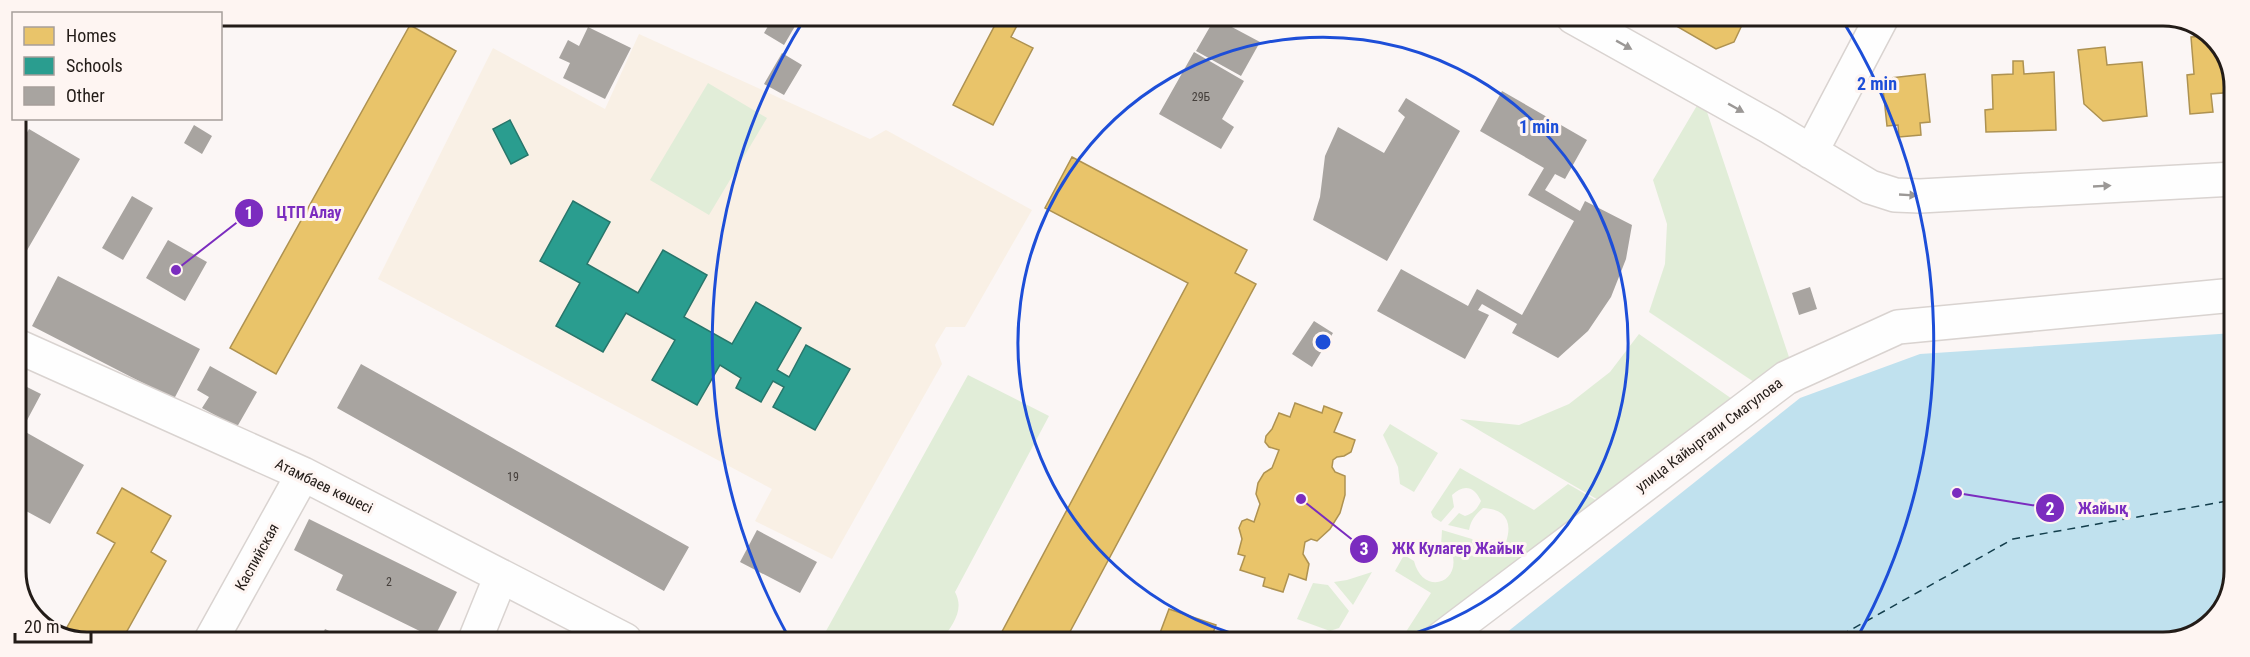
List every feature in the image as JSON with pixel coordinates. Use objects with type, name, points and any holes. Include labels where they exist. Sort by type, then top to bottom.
[{"type":"street","points":[[1589,26],[1870,187],[1895,195],[2224,180]]},
{"type":"street","points":[[1811,152],[1877,26]]},
{"type":"street","name":"улица Кайыргали Смагулова","points":[[1450,632],[1786,378],[1898,327],[2224,296]]},
{"type":"street","name":"Атамбаев көшесі","points":[[26,350],[303,474],[610,632]]},
{"type":"street","name":"Каспийская","points":[[215,632],[303,474]]},
{"type":"street","points":[[479,632],[501,576]]},
{"type":"shaded area","points":[[639,34],[870,139],[886,130],[1032,210],[965,327],[946,327],[935,345],[942,364],[832,559],[755,521],[772,489],[378,279],[493,48],[605,109]]},
{"type":"green space","points":[[708,83],[767,118],[709,215],[650,180]]},
{"type":"green space","points":[[1702,97],[1790,360],[1757,384],[1649,312],[1665,264],[1667,224],[1653,180]]},
{"type":"green space","points":[[1639,334],[1735,401],[1600,501],[1460,419],[1519,425],[1569,404],[1610,372]]},
{"type":"green space","points":[[968,375],[1049,416],[955,592],[959,605],[958,611],[948,632],[825,632]]},
{"type":"green space","points":[[1390,424],[1438,453],[1414,492],[1400,484],[1398,467],[1383,435]]},
{"type":"green space","points":[[1460,468],[1534,510],[1568,484],[1599,502],[1441,632],[1406,632],[1431,593],[1395,571],[1404,555],[1414,561],[1425,579],[1433,582],[1441,581],[1452,571],[1454,561],[1451,550],[1441,546],[1442,530],[1472,539],[1479,547],[1489,550],[1506,542],[1508,535],[1508,522],[1505,517],[1491,509],[1483,508],[1472,520],[1469,530],[1448,525],[1459,513],[1468,515],[1480,504],[1481,501],[1475,492],[1468,488],[1461,489],[1452,495],[1454,507],[1441,522],[1433,517],[1431,512]]},
{"type":"green space","points":[[1372,572],[1353,605],[1334,582],[1347,580]]},
{"type":"green space","points":[[1313,583],[1328,585],[1349,611],[1339,628],[1330,631],[1297,619]]},
{"type":"water","points":[[2224,334],[2224,579],[2218,598],[2209,611],[2191,625],[2164,632],[1507,632],[1800,398],[1920,354]]},
{"type":"building: Homes","points":[[409,26],[456,51],[276,374],[230,348]]},
{"type":"building: Homes","points":[[994,26],[1017,26],[1011,37],[1033,48],[993,125],[953,105]]},
{"type":"building: Homes","points":[[1676,26],[1742,26],[1734,42],[1716,49]]},
{"type":"building: Homes","points":[[2191,37],[2198,37],[2204,41],[2220,63],[2224,93],[2211,94],[2213,112],[2190,114],[2187,75],[2194,74]]},
{"type":"building: Homes","points":[[2105,47],[2107,65],[2142,62],[2147,116],[2103,121],[2084,104],[2078,50]]},
{"type":"building: Homes","points":[[2013,61],[2023,61],[2024,74],[2054,72],[2056,130],[1986,132],[1985,110],[1993,109],[1992,75],[2013,74]]},
{"type":"building: Homes","points":[[1925,74],[1930,122],[1920,123],[1921,135],[1899,137],[1898,125],[1887,126],[1882,79]]},
{"type":"building: Homes","points":[[1072,157],[1247,250],[1235,273],[1256,284],[1070,632],[1002,632],[1188,283],[1045,208]]},
{"type":"building: Homes","points":[[1295,403],[1322,413],[1324,406],[1342,413],[1334,432],[1355,440],[1351,452],[1333,460],[1332,467],[1335,472],[1345,476],[1345,495],[1340,513],[1330,529],[1317,541],[1311,539],[1305,542],[1303,554],[1309,564],[1306,580],[1289,574],[1283,592],[1263,586],[1265,578],[1240,570],[1245,556],[1238,554],[1242,539],[1239,528],[1242,521],[1247,519],[1254,522],[1260,504],[1256,494],[1258,483],[1264,473],[1272,468],[1279,450],[1269,447],[1265,442],[1266,436],[1279,413],[1290,417]]},
{"type":"building: Homes","points":[[122,488],[171,516],[151,552],[166,561],[126,632],[86,632],[67,628],[115,543],[97,533]]},
{"type":"building: Homes","points":[[1169,609],[1216,625],[1213,632],[1160,632]]},
{"type":"building: Schools","points":[[510,120],[528,155],[511,164],[493,129]]},
{"type":"building: Schools","points":[[573,201],[610,222],[587,264],[638,293],[663,250],[707,275],[684,317],[732,344],[756,302],[801,328],[777,370],[789,377],[806,345],[850,369],[815,430],[773,407],[784,387],[773,381],[761,402],[736,388],[741,378],[720,365],[697,405],[652,380],[675,340],[626,313],[603,352],[556,326],[580,283],[540,261]]},
{"type":"building: Other","points":[[768,26],[795,26],[784,45],[764,33]]},
{"type":"building: Other","points":[[1210,26],[1230,26],[1260,42],[1241,76],[1196,51]]},
{"type":"building: Other","points":[[588,27],[631,48],[605,99],[563,78],[570,63],[559,58],[568,40],[579,46]]},
{"type":"building: Other","points":[[1194,52],[1244,81],[1222,119],[1234,127],[1221,149],[1159,114]]},
{"type":"building: Other","points":[[782,53],[802,65],[784,95],[764,84]]},
{"type":"building: Other","points":[[1502,91],[1587,140],[1565,179],[1555,174],[1545,190],[1580,211],[1585,201],[1632,225],[1626,259],[1611,297],[1588,331],[1558,358],[1512,333],[1517,324],[1482,304],[1478,310],[1489,315],[1465,359],[1377,311],[1401,269],[1468,306],[1477,289],[1522,315],[1574,221],[1528,195],[1544,168],[1480,131]]},
{"type":"building: Other","points":[[1406,98],[1460,131],[1387,261],[1313,220],[1320,197],[1325,156],[1338,127],[1384,153],[1405,117],[1398,111]]},
{"type":"building: Other","points":[[194,125],[212,136],[202,154],[184,143]]},
{"type":"building: Other","points":[[29,129],[80,159],[26,252],[26,134]]},
{"type":"building: Other","points":[[132,196],[153,208],[123,260],[102,248]]},
{"type":"building: Other","points":[[168,240],[207,262],[185,301],[146,278]]},
{"type":"building: Other","points":[[58,276],[200,349],[174,399],[32,326]]},
{"type":"building: Other","points":[[1810,287],[1817,309],[1799,315],[1792,293]]},
{"type":"building: Other","points":[[1314,321],[1333,333],[1312,367],[1292,354]]},
{"type":"building: Other","points":[[361,364],[689,547],[664,591],[337,408]]},
{"type":"building: Other","points":[[210,366],[257,392],[237,427],[202,408],[209,397],[197,390]]},
{"type":"building: Other","points":[[26,386],[41,394],[26,422]]},
{"type":"building: Other","points":[[26,432],[84,465],[50,524],[26,511]]},
{"type":"building: Other","points":[[309,519],[457,592],[437,632],[422,632],[336,590],[343,575],[294,550]]},
{"type":"building: Other","points":[[757,530],[817,562],[800,593],[740,562]]},
{"type":"ferry route","points":[[1847,632],[2013,539],[2224,502]]},
{"type":"place","name":"ЦТП Алау","points":[[176,270]]},
{"type":"place","name":"Жайық","points":[[1957,493]]},
{"type":"place","name":"ЖК Кулагер Жайык","points":[[1301,499]]}]
